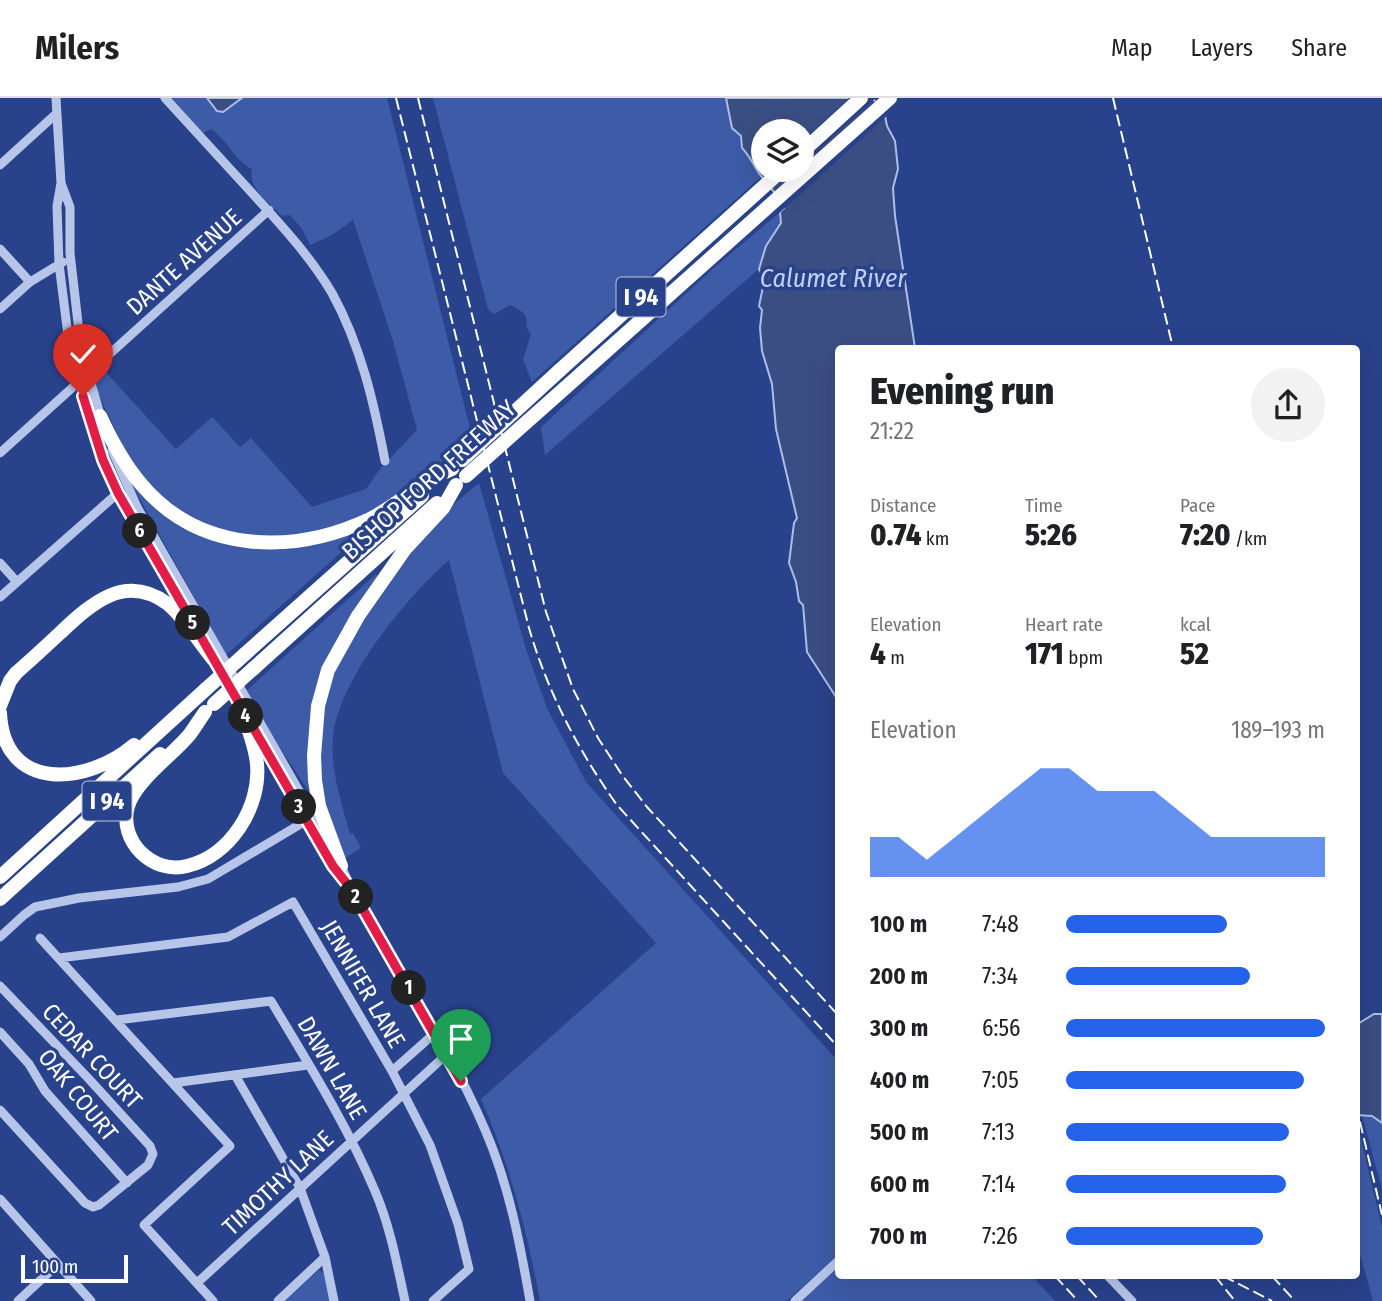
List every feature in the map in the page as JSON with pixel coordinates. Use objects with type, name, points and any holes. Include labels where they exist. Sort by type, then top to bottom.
[{"type":"highway","points":[[814,141],[861,98]]},
{"type":"highway","name":"BISHOP FORD FREEWAY","points":[[0,898],[890,98]]},
{"type":"highway","name":"BISHOP FORD FREEWAY","points":[[0,877],[769,182]]},
{"type":"highway","points":[[100,416],[112,442],[129,468],[141,485],[157,500],[181,518],[202,528],[222,537],[250,542],[296,542],[323,537],[352,527],[394,506],[430,478],[457,464]]},
{"type":"highway","points":[[341,866],[319,806],[315,780],[318,706],[328,670],[358,616],[405,549],[443,508],[461,481]]},
{"type":"highway","points":[[0,706],[16,673],[87,608],[101,598],[116,593],[144,593],[167,604],[213,659]]},
{"type":"highway","points":[[0,713],[6,742],[24,765],[55,775],[73,775],[113,760],[194,700]]},
{"type":"highway","points":[[210,708],[190,734],[133,793],[127,809],[126,826],[132,844],[143,856],[158,864],[188,866],[200,861],[230,839],[245,822],[254,796],[258,768],[255,746],[239,703]]},
{"type":"street","points":[[56,98],[61,183],[57,206],[59,264],[70,351],[84,378],[137,507],[310,818],[333,866],[352,890]]},
{"type":"street","points":[[165,98],[268,210],[316,267],[344,318],[372,393],[385,461]]},
{"type":"street","points":[[0,164],[57,113]]},
{"type":"street","points":[[61,183],[71,207],[70,258],[84,378],[96,439],[118,493],[239,703],[341,866],[475,1108],[503,1180],[517,1231],[530,1301]]},
{"type":"street","name":"DANTE AVENUE","points":[[0,453],[268,210]]},
{"type":"street","points":[[0,249],[30,282]]},
{"type":"street","points":[[0,309],[30,282],[70,258]]},
{"type":"street","points":[[0,597],[118,493]]},
{"type":"street","points":[[0,564],[17,582]]},
{"type":"street","points":[[0,937],[36,907],[79,898],[178,887],[208,879],[310,818]]},
{"type":"street","name":"JENNIFER LANE","points":[[59,958],[228,937],[293,902],[403,1092],[430,1146],[458,1224],[469,1269],[433,1301]]},
{"type":"street","points":[[40,938],[230,1146],[144,1225],[213,1301]]},
{"type":"street","name":"CEDAR COURT","points":[[0,986],[150,1146],[153,1154],[148,1165],[127,1183]]},
{"type":"street","name":"DAWN LANE","points":[[117,1020],[271,1001],[352,1141],[376,1194],[395,1251],[405,1301]]},
{"type":"street","name":"OAK COURT","points":[[0,1032],[29,1064],[45,1091],[127,1183]]},
{"type":"street","points":[[392,1071],[435,1033]]},
{"type":"street","name":"TIMOTHY LANE","points":[[197,1283],[447,1054]]},
{"type":"street","points":[[173,1083],[308,1065]]},
{"type":"street","points":[[235,1075],[300,1188],[325,1257],[334,1301]]},
{"type":"street","points":[[0,1110],[85,1203],[93,1207],[99,1205],[127,1183]]},
{"type":"street","points":[[0,1199],[92,1301]]},
{"type":"street","points":[[278,1301],[325,1257]]},
{"type":"street","points":[[18,1301],[58,1264]]},
{"type":"street","points":[[795,1301],[835,1264]]},
{"type":"street","points":[[1111,1279],[1132,1301]]},
{"type":"shaded area","points":[[170,98],[207,98],[237,103],[242,98],[387,98],[472,436],[428,474],[381,507],[355,520],[283,539],[221,531],[192,518],[151,487],[123,447],[94,384],[95,375],[102,368],[176,449],[212,417],[240,447],[251,438],[312,507],[366,489],[380,469],[417,430],[393,341],[353,220],[332,235],[310,245],[302,229],[290,215],[282,216],[256,189],[252,169],[211,129],[203,133]]},
{"type":"shaded area","points":[[433,98],[726,98],[732,128],[741,136],[741,145],[751,157],[751,182],[755,182],[532,382],[523,360],[531,334],[526,327],[525,315],[510,305],[494,314],[488,309]]},
{"type":"shaded area","points":[[780,212],[781,223],[766,246],[759,269],[545,455],[541,427],[716,266]]},
{"type":"shaded area","points":[[126,474],[159,508],[255,548],[363,527],[365,531],[226,655]]},
{"type":"shaded area","points":[[479,483],[526,649],[547,708],[586,782],[835,1058],[835,1258],[787,1301],[540,1301],[516,1198],[501,1149],[481,1099],[656,943],[503,773],[449,560],[413,596],[377,642],[347,691],[338,715],[333,738],[335,775],[350,834],[353,833],[361,848],[343,857],[322,794],[319,736],[327,693],[347,645],[395,569],[447,510]]},
{"type":"shaded area","points":[[376,574],[378,576],[332,651],[310,793],[276,742],[247,690]]},
{"type":"shaded area","points":[[1362,1116],[1372,1116],[1382,1123],[1382,1189]]},
{"type":"shaded area","points":[[1360,1134],[1382,1228],[1382,1301],[1373,1301],[1360,1254]]},
{"type":"shaded area","points":[[835,1269],[835,1279],[1035,1279],[1055,1301],[800,1301]]},
{"type":"shaded area","points":[[319,1270],[324,1273],[330,1301],[284,1301]]},
{"type":"water","points":[[207,98],[242,98],[223,112],[217,111]]},
{"type":"water","name":"Calumet River","points":[[726,98],[872,98],[884,110],[887,126],[895,141],[898,169],[893,188],[895,216],[915,345],[835,345],[835,695],[807,652],[803,605],[799,601],[789,563],[797,518],[776,429],[772,384],[762,351],[762,310],[759,306],[764,282],[759,269],[766,246],[781,223],[780,212],[784,208],[766,182],[814,182],[814,119],[751,119],[751,160],[742,148],[741,136],[732,128]]},
{"type":"water","points":[[1374,1014],[1382,1014],[1382,1123],[1372,1116],[1360,1115],[1360,1023]]},
{"type":"pier","points":[[849,98],[876,98],[814,154],[814,130]]},
{"type":"pier","points":[[878,99],[884,103],[889,114],[814,182],[814,158]]},
{"type":"pier","points":[[794,182],[814,182],[778,214],[777,211]]},
{"type":"railway","points":[[396,98],[529,628],[555,698],[589,763],[617,805],[835,1044]]},
{"type":"railway","points":[[418,98],[546,612],[573,689],[598,738],[647,807],[835,1012]]},
{"type":"railway","points":[[1113,98],[1172,345]]},
{"type":"railway","points":[[1360,1122],[1382,1215]]},
{"type":"railway","points":[[1058,1279],[1078,1301]]},
{"type":"railway","points":[[1080,1279],[1100,1301]]},
{"type":"railway","points":[[1217,1279],[1235,1301]]},
{"type":"railway","points":[[1229,1279],[1272,1301]]},
{"type":"railway","points":[[1275,1279],[1295,1301]]},
{"type":"route","points":[[83,396],[103,460],[118,493],[269,758],[333,866],[352,890],[461,1081]]}]
